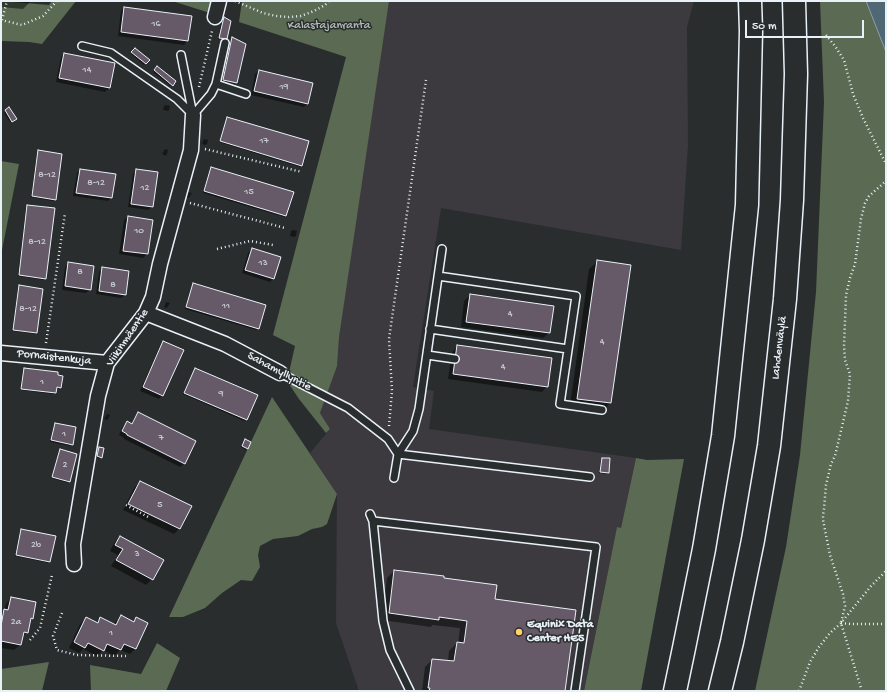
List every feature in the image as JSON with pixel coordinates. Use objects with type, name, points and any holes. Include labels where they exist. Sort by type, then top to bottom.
[{"type":"highway","points":[[674,691],[704,549],[723,436],[747,205],[751,31],[750,1]]},
{"type":"highway","name":"Lahdenväylä","points":[[720,691],[755,532],[769,446],[785,299],[792,200],[796,82],[794,1]]},
{"type":"street","points":[[215,17],[219,1]]},
{"type":"street","name":"Viikinmäentie","points":[[74,564],[73,544],[98,396],[108,363],[146,313],[153,297],[160,264],[191,150],[193,115]]},
{"type":"street","name":"Sahamyllyntie","points":[[146,313],[226,344],[280,373]]},
{"type":"street","name":"Pornaistenkuja","points":[[1,353],[108,363]]},
{"type":"lane","points":[[193,115],[211,94],[216,84],[224,43]]},
{"type":"lane","points":[[82,46],[111,54],[177,99],[193,115]]},
{"type":"lane","points":[[181,55],[193,115]]},
{"type":"lane","points":[[216,84],[246,94]]},
{"type":"lane","points":[[394,478],[398,454],[413,431],[419,409],[442,249]]},
{"type":"lane","points":[[438,276],[576,296],[560,404],[602,410]]},
{"type":"lane","points":[[430,329],[568,349]]},
{"type":"lane","points":[[427,355],[456,359]]},
{"type":"lane","name":"Sahamyllyntie","points":[[280,373],[348,408],[388,439],[398,454]]},
{"type":"lane","points":[[398,454],[590,477]]},
{"type":"lane","points":[[370,514],[373,521],[383,621],[390,650],[410,691]]},
{"type":"lane","points":[[373,521],[596,547],[575,691]]},
{"type":"path","points":[[8,1],[2,20],[22,25],[42,16],[57,1]]},
{"type":"path","points":[[235,1],[263,13],[289,17],[301,16],[314,11],[329,1]]},
{"type":"path","points":[[193,115],[215,17]]},
{"type":"path","points":[[826,35],[844,60],[853,94],[886,164]]},
{"type":"path","points":[[388,439],[392,391],[389,339],[426,80]]},
{"type":"path","points":[[192,145],[206,150],[302,172]]},
{"type":"path","points":[[860,691],[841,623],[845,606],[830,555],[823,514],[826,485],[835,456],[848,401],[850,374],[845,360],[844,346],[846,295],[855,264],[861,219],[865,203],[869,196],[886,181]]},
{"type":"path","points":[[177,200],[285,228]]},
{"type":"path","points":[[43,357],[65,212]]},
{"type":"path","points":[[217,249],[250,241],[273,246]]},
{"type":"path","points":[[126,505],[150,518]]},
{"type":"path","points":[[799,691],[810,662],[819,647],[871,586],[886,571]]},
{"type":"path","points":[[30,640],[40,628],[52,575]]},
{"type":"path","points":[[62,613],[53,636],[56,650],[77,655],[126,656]]},
{"type":"path","points":[[841,623],[886,624]]},
{"type":"shaded area","points":[[361,1],[694,1],[687,27],[688,145],[681,250],[441,208],[413,387],[434,391],[429,429],[636,458],[621,528],[617,528],[584,691],[359,691],[336,623],[337,494],[310,453],[330,429],[320,413],[336,366],[273,335]]},
{"type":"green space","points":[[1,1],[49,5],[52,1],[76,1],[42,44],[1,41]]},
{"type":"green space","points":[[172,1],[211,1],[210,13]]},
{"type":"green space","name":"Kalastajanranta","points":[[242,1],[389,1],[339,337],[337,366],[320,413],[330,429],[326,433],[299,399],[287,381],[295,346],[273,335],[346,57],[239,22]]},
{"type":"green space","points":[[820,1],[867,1],[886,50],[886,691],[755,691],[786,547],[800,455],[816,292],[824,102]]},
{"type":"green space","points":[[1,161],[19,164],[1,255]]},
{"type":"green space","points":[[272,397],[337,494],[327,524],[298,536],[273,539],[260,546],[258,555],[260,567],[252,581],[241,580],[222,593],[205,608],[183,617],[169,617]]},
{"type":"green space","points":[[636,458],[647,460],[684,459],[641,691],[584,691],[617,527],[621,528]]},
{"type":"green space","points":[[157,643],[180,658],[166,691],[91,691],[90,665],[141,674]]},
{"type":"green space","points":[[49,662],[42,691],[1,691],[1,669]]},
{"type":"water","points":[[866,1],[886,1],[886,52]]},
{"type":"building","points":[[124,7],[192,16],[188,41],[121,32]]},
{"type":"building","points":[[224,17],[231,21],[227,39],[219,38]]},
{"type":"building","points":[[232,37],[246,44],[237,83],[223,80]]},
{"type":"building","points":[[135,48],[150,60],[146,64],[131,52]]},
{"type":"building","points":[[64,53],[115,63],[110,88],[59,78]]},
{"type":"building","points":[[157,66],[176,81],[173,86],[154,70]]},
{"type":"building","points":[[259,70],[313,83],[308,104],[254,91]]},
{"type":"building","points":[[9,107],[17,119],[12,122],[5,110]]},
{"type":"building","points":[[227,117],[309,141],[302,166],[220,141]]},
{"type":"building","points":[[38,150],[62,154],[56,200],[32,196]]},
{"type":"building","points":[[211,167],[294,192],[286,216],[204,191]]},
{"type":"building","points":[[80,169],[116,174],[112,198],[76,193]]},
{"type":"building","points":[[136,169],[158,172],[153,207],[131,204]]},
{"type":"building","points":[[27,205],[55,208],[46,279],[19,275]]},
{"type":"building","points":[[128,216],[153,220],[148,254],[123,251]]},
{"type":"building","points":[[252,248],[281,257],[274,279],[245,270]]},
{"type":"building","points":[[597,260],[631,265],[611,403],[577,399]]},
{"type":"building","points":[[68,262],[94,266],[91,290],[65,286]]},
{"type":"building","points":[[102,267],[129,271],[126,295],[99,291]]},
{"type":"building","points":[[193,283],[266,305],[259,329],[186,307]]},
{"type":"building","points":[[19,285],[43,289],[37,333],[13,330]]},
{"type":"building","points":[[470,294],[554,306],[550,333],[466,322]]},
{"type":"building","points":[[163,341],[184,350],[163,396],[143,387]]},
{"type":"building","points":[[457,345],[552,358],[548,387],[453,374]]},
{"type":"building","points":[[24,368],[58,372],[58,375],[63,376],[61,388],[57,387],[56,393],[21,389]]},
{"type":"building","points":[[195,368],[258,395],[247,420],[184,393]]},
{"type":"building","points":[[138,412],[196,441],[185,464],[127,435],[122,431],[127,421],[132,424]]},
{"type":"building","points":[[55,423],[76,427],[73,445],[51,440]]},
{"type":"building","points":[[245,439],[251,442],[248,449],[242,446]]},
{"type":"building","points":[[99,447],[104,448],[102,458],[97,456]]},
{"type":"building","points":[[60,449],[77,454],[70,482],[52,477]]},
{"type":"building","points":[[602,458],[610,458],[609,473],[600,472]]},
{"type":"building","points":[[140,481],[192,506],[180,529],[128,504]]},
{"type":"building","points":[[21,529],[56,536],[50,562],[16,555]]},
{"type":"building","points":[[120,536],[164,560],[153,580],[116,560],[123,549],[115,545]]},
{"type":"building","name":"Equinix Data Center HE5","points":[[394,570],[444,576],[444,578],[497,585],[495,599],[576,610],[565,691],[429,691],[430,688],[428,688],[432,659],[454,661],[457,642],[464,643],[467,621],[439,617],[439,620],[389,613]]},
{"type":"building","points":[[11,597],[36,602],[33,619],[31,618],[28,633],[24,632],[21,645],[1,641],[1,626],[4,609],[8,610]]},
{"type":"building","points":[[121,615],[134,622],[136,617],[148,623],[136,649],[124,644],[121,650],[107,644],[104,651],[88,643],[85,648],[74,642],[86,617],[98,623],[100,617],[116,625]]},
{"type":"place","name":"Equinix Data Center HE5","points":[[519,632]]}]
